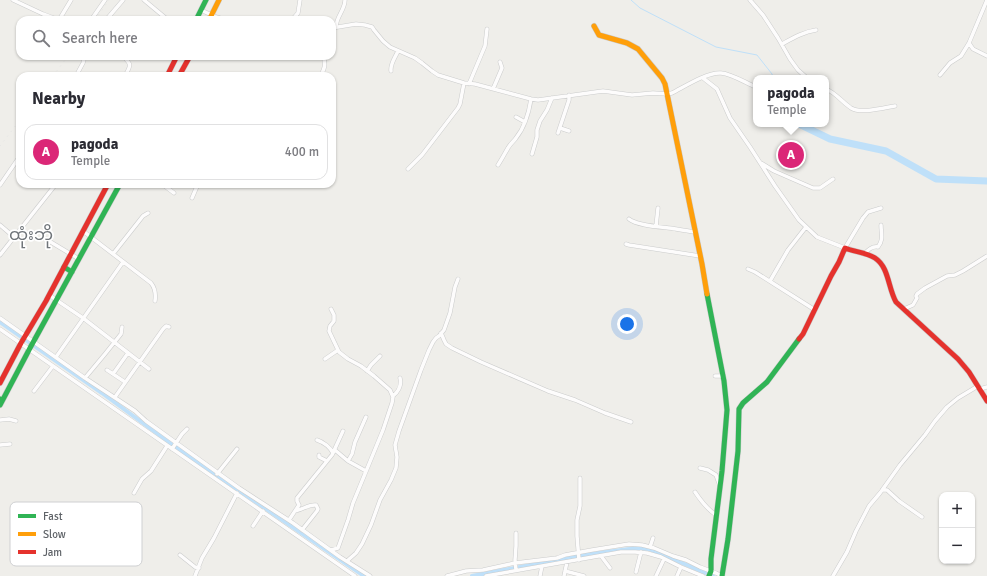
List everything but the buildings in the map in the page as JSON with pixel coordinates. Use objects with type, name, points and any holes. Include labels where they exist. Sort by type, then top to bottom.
[{"type":"main road","points":[[198,16],[206,0]]},
{"type":"main road","points":[[211,16],[216,1]]},
{"type":"main road","points":[[594,26],[599,35],[628,43],[638,49],[662,78],[665,84],[723,376],[727,410],[710,573]]},
{"type":"main road","points":[[168,72],[175,60]]},
{"type":"main road","points":[[181,72],[188,60]]},
{"type":"main road","points":[[0,383],[106,188]]},
{"type":"main road","points":[[1,401],[118,188]]},
{"type":"main road","points":[[722,576],[728,539],[738,451],[739,410],[743,403],[767,382],[802,334],[845,248],[877,259],[885,269],[893,298],[896,302],[958,359],[969,372],[987,401]]},
{"type":"main road","points":[[64,267],[72,272]]},
{"type":"street","points":[[13,0],[19,1],[51,16]]},
{"type":"street","points":[[62,16],[72,0]]},
{"type":"street","points":[[94,16],[105,0]]},
{"type":"street","points":[[109,16],[123,0]]},
{"type":"street","points":[[144,0],[163,16]]},
{"type":"street","points":[[295,16],[298,13],[300,0]]},
{"type":"street","points":[[336,22],[345,6],[345,0]]},
{"type":"street","points":[[750,0],[763,15],[794,65],[803,75]]},
{"type":"street","points":[[940,75],[950,63],[961,56],[969,43],[986,0]]},
{"type":"street","points":[[201,10],[208,16]]},
{"type":"street","points":[[336,27],[356,24],[365,25],[373,29],[390,47],[415,58],[438,75],[530,99],[538,100],[603,91],[632,96],[653,93],[666,94],[672,93],[703,78],[720,73],[730,75],[753,86]]},
{"type":"street","points":[[469,84],[485,46],[487,29]]},
{"type":"street","points":[[782,44],[800,34],[816,30]]},
{"type":"street","points":[[969,43],[973,49],[987,56]]},
{"type":"street","points":[[391,72],[392,64],[398,51]]},
{"type":"street","points":[[78,72],[84,60]]},
{"type":"street","points":[[126,60],[130,64],[127,72]]},
{"type":"street","points":[[323,72],[325,60]]},
{"type":"street","points":[[493,89],[502,68],[500,62]]},
{"type":"street","points":[[703,78],[717,89],[730,118],[786,203],[806,227],[817,237],[845,248],[868,212],[881,208]]},
{"type":"street","points":[[408,169],[422,154],[460,104],[464,83]]},
{"type":"street","points":[[829,90],[853,108],[860,111],[895,106]]},
{"type":"street","points":[[558,133],[569,100],[568,95]]},
{"type":"street","points":[[532,154],[536,143],[537,130],[540,121],[552,98]]},
{"type":"street","points":[[498,165],[507,149],[517,137],[525,122],[530,99]]},
{"type":"street","points":[[516,118],[525,122]]},
{"type":"street","points":[[560,128],[569,132]]},
{"type":"street","points":[[0,185],[16,162]]},
{"type":"street","points":[[760,163],[774,171],[813,188],[820,188],[833,179]]},
{"type":"street","points":[[0,255],[53,188]]},
{"type":"street","points":[[167,188],[174,193]]},
{"type":"street","points":[[192,198],[196,188]]},
{"type":"street","points":[[656,226],[658,208]]},
{"type":"street","points":[[113,254],[143,216],[148,213]]},
{"type":"street","points":[[629,219],[636,223],[695,232]]},
{"type":"street","points":[[0,225],[14,237]]},
{"type":"street","points":[[864,254],[867,250],[874,246],[878,247],[881,243],[881,225]]},
{"type":"street","points":[[770,281],[788,250],[806,227]]},
{"type":"street","points":[[83,231],[153,285],[156,294],[156,301]]},
{"type":"street","points":[[44,238],[70,255],[79,259]]},
{"type":"street","points":[[626,244],[700,256]]},
{"type":"street","points":[[904,309],[913,305],[917,298],[916,294],[925,288],[947,276],[955,275],[963,271],[987,256]]},
{"type":"street","points":[[56,357],[124,262]]},
{"type":"street","points":[[748,269],[770,281],[815,310]]},
{"type":"street","points":[[347,561],[356,553],[362,544],[380,500],[396,468],[398,457],[395,445],[399,431],[429,350],[433,342],[444,330],[450,313],[458,279]]},
{"type":"street","points":[[49,295],[83,318],[149,369]]},
{"type":"street","points":[[331,309],[334,315],[334,321],[330,326],[329,331],[338,350],[390,390],[393,396],[383,430],[353,503],[338,548],[331,550]]},
{"type":"street","points":[[0,318],[53,366],[168,446],[174,446],[216,475],[236,493],[263,512],[314,543],[331,550],[370,576]]},
{"type":"street","points":[[85,378],[121,334],[122,327]]},
{"type":"street","points":[[114,398],[165,327],[169,327]]},
{"type":"street","points":[[0,329],[23,340],[31,346],[56,357],[135,411],[174,446],[216,475],[261,501],[289,520],[353,575]]},
{"type":"street","points":[[441,333],[446,344],[481,362],[605,413],[631,422]]},
{"type":"street","points":[[325,359],[338,350]]},
{"type":"street","points":[[113,374],[128,353]]},
{"type":"street","points":[[367,371],[380,356]]},
{"type":"street","points":[[34,391],[53,366]]},
{"type":"street","points":[[107,370],[125,382]]},
{"type":"street","points":[[715,376],[723,376]]},
{"type":"street","points":[[393,396],[398,392],[400,378]]},
{"type":"street","points":[[833,576],[847,552],[869,506],[935,421],[958,398],[979,388],[987,388]]},
{"type":"street","points":[[348,461],[366,417]]},
{"type":"street","points":[[0,420],[9,419],[16,421]]},
{"type":"street","points":[[174,446],[187,429]]},
{"type":"street","points":[[289,520],[299,505],[297,498],[334,451],[343,431]]},
{"type":"street","points":[[317,440],[324,443],[332,450],[366,472]]},
{"type":"street","points":[[0,445],[10,444]]},
{"type":"street","points":[[134,493],[142,479],[151,471],[168,446]]},
{"type":"street","points":[[216,475],[237,449]]},
{"type":"street","points":[[318,457],[326,462]]},
{"type":"street","points":[[700,468],[708,470],[716,475],[720,487]]},
{"type":"street","points":[[579,556],[577,520],[580,506],[580,478]]},
{"type":"street","points":[[882,490],[887,490],[899,501],[922,517]]},
{"type":"street","points":[[694,492],[707,508],[716,515]]},
{"type":"street","points":[[195,576],[202,558],[214,538],[236,493]]},
{"type":"street","points":[[296,511],[313,505],[318,507],[317,512],[302,530]]},
{"type":"street","points":[[253,526],[263,512]]},
{"type":"street","points":[[516,533],[516,567]]},
{"type":"street","points":[[650,546],[653,538]]},
{"type":"street","points":[[447,576],[466,571],[542,566],[566,562],[592,550],[629,544],[650,546],[686,560],[710,573],[722,576]]},
{"type":"street","points":[[486,576],[566,555],[601,556],[621,552],[648,553],[703,576]]},
{"type":"street","points":[[636,572],[641,552]]},
{"type":"street","points":[[180,555],[195,567],[199,568]]},
{"type":"street","points":[[601,556],[610,568]]},
{"type":"street","points":[[656,576],[664,559]]},
{"type":"street","points":[[564,576],[566,562]]},
{"type":"street","points":[[540,576],[542,566]]},
{"type":"street","points":[[677,576],[681,567]]},
{"type":"street","points":[[565,571],[584,576]]},
{"type":"waterway","points":[[631,0],[640,8],[716,47],[757,55],[772,75]]},
{"type":"waterway","points":[[805,127],[830,139],[886,151],[936,179],[987,181]]},
{"type":"waterway","points":[[0,322],[102,393],[170,443],[364,576]]},
{"type":"waterway","points":[[472,576],[583,555],[637,548],[649,549],[713,576]]},
{"type":"railway","points":[[98,16],[109,0]]},
{"type":"railway","points":[[56,72],[65,60]]},
{"type":"railway","points":[[0,146],[16,125]]},
{"type":"traffic: fast","points":[[198,16],[206,0]]},
{"type":"traffic: fast","points":[[0,405],[118,188]]},
{"type":"traffic: fast","points":[[64,267],[72,272]]},
{"type":"traffic: fast","points":[[707,294],[724,381],[727,410],[722,471],[711,559],[711,571],[709,576]]},
{"type":"traffic: fast","points":[[722,576],[728,539],[738,451],[739,409],[743,403],[767,382],[799,339]]},
{"type":"traffic: slow","points":[[211,16],[219,0]]},
{"type":"traffic: slow","points":[[594,26],[599,35],[627,43],[638,49],[662,78],[665,84],[707,294]]},
{"type":"traffic: jam","points":[[169,72],[175,60]]},
{"type":"traffic: jam","points":[[181,72],[188,60]]},
{"type":"traffic: jam","points":[[0,383],[21,343],[46,301],[106,188]]},
{"type":"traffic: jam","points":[[799,339],[803,334],[845,248],[868,254],[880,262],[886,272],[896,302],[958,359],[969,372],[987,401]]},
{"type":"place","name":"pagoda","points":[[791,155]]},
{"type":"district","name":"ထုံးဘို","points":[[31,234]]}]
